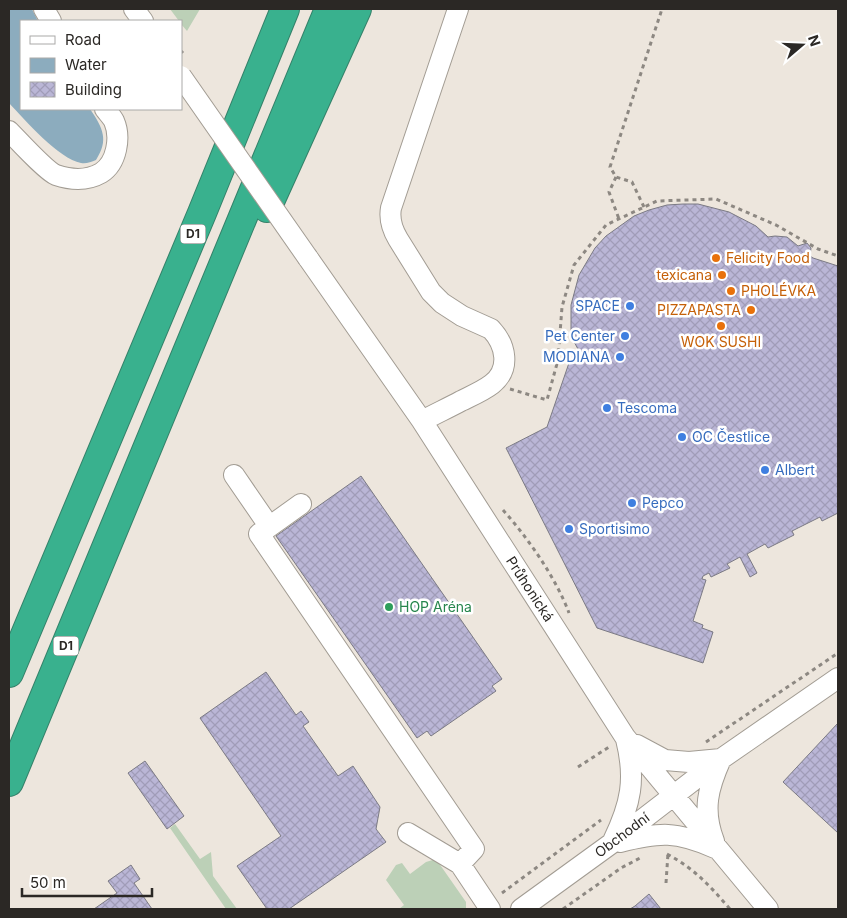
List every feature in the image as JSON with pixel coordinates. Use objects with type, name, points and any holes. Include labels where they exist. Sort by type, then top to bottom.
[{"type":"highway","name":"D1","points":[[9,673],[206,204],[285,9]]},
{"type":"highway","name":"D1","points":[[9,782],[330,9]]},
{"type":"highway","points":[[179,373],[234,277],[285,170],[357,9]]},
{"type":"street","points":[[44,9],[50,20]]},
{"type":"street","points":[[134,9],[142,20]]},
{"type":"street","points":[[422,421],[492,384],[501,374],[505,361],[503,346],[492,329],[448,308],[431,292],[398,239],[390,219],[391,208],[416,129],[458,9]]},
{"type":"street","name":"Průhonická","points":[[182,77],[422,421],[617,742],[674,796],[768,909]]},
{"type":"street","points":[[9,131],[54,174],[75,180],[83,179],[102,172],[112,161],[118,135],[114,120],[106,110]]},
{"type":"street","points":[[234,475],[268,526]]},
{"type":"street","points":[[301,504],[259,534],[474,849],[460,864]]},
{"type":"street","name":"Obchodní","points":[[521,909],[612,843],[721,759],[838,678]]},
{"type":"street","points":[[612,843],[624,816],[631,790],[631,763],[617,742]]},
{"type":"street","name":"Obchodní","points":[[617,742],[665,760],[689,762],[721,759]]},
{"type":"street","points":[[717,849],[708,826],[707,808],[709,792],[721,759]]},
{"type":"street","points":[[408,833],[460,864],[488,907]]},
{"type":"street","points":[[612,843],[650,835],[671,834],[704,843],[717,849]]},
{"type":"path","points":[[644,208],[632,182],[616,177],[610,167],[662,9]]},
{"type":"path","points":[[616,177],[609,192],[619,219]]},
{"type":"path","points":[[502,394],[510,389],[547,400],[558,360],[562,307],[574,266],[606,226],[657,201],[716,199],[776,225],[818,249],[838,256]]},
{"type":"path","points":[[502,509],[520,529],[563,596],[569,614]]},
{"type":"path","points":[[700,746],[838,653]]},
{"type":"path","points":[[612,754],[617,742]]},
{"type":"path","points":[[488,907],[601,820],[605,812]]},
{"type":"path","points":[[563,909],[621,868],[647,854]]},
{"type":"path","points":[[661,854],[668,854],[704,879],[730,909]]},
{"type":"green space","points":[[170,9],[200,9],[187,31],[182,25],[182,20],[178,20]]},
{"type":"green space","points":[[175,824],[200,859],[211,852],[213,876],[237,909],[226,909],[170,828]]},
{"type":"green space","points":[[436,859],[466,902],[466,909],[399,909],[404,905],[386,880],[396,865],[402,863],[410,874],[426,862]]},
{"type":"water","points":[[9,9],[32,9],[38,20],[20,20],[20,110],[91,110],[103,134],[102,146],[96,160],[81,163],[72,160],[43,138],[9,103]]},
{"type":"building","name":"OC Čestlice","points":[[698,204],[729,212],[756,226],[768,237],[787,237],[798,246],[807,243],[811,248],[810,256],[838,266],[838,513],[822,521],[820,517],[792,531],[794,535],[768,548],[765,544],[747,554],[757,573],[750,577],[740,557],[727,564],[730,568],[711,577],[709,573],[703,576],[702,579],[706,580],[693,621],[703,625],[702,628],[713,632],[703,663],[597,628],[506,448],[547,427],[570,360],[579,351],[571,336],[571,305],[579,275],[595,248],[606,236],[634,216],[667,205]]},
{"type":"building","name":"HOP Aréna","points":[[361,476],[502,679],[492,686],[496,691],[431,736],[427,731],[417,738],[276,536]]},
{"type":"building","points":[[266,672],[296,715],[301,711],[309,722],[303,726],[338,776],[353,766],[380,807],[376,829],[386,842],[289,909],[267,909],[237,866],[281,836],[200,718]]},
{"type":"building","points":[[838,723],[838,833],[783,782]]},
{"type":"building","points":[[145,761],[184,816],[167,829],[128,773]]},
{"type":"building","points":[[131,865],[140,879],[134,883],[152,909],[94,909],[117,893],[108,881]]},
{"type":"building","points":[[649,894],[661,909],[630,909],[635,906]]},
{"type":"place","name":"Felicity Food","points":[[716,258]]},
{"type":"place","name":"texicana","points":[[722,275]]},
{"type":"place","name":"PHOLÉVKA","points":[[731,291]]},
{"type":"place","name":"SPACE","points":[[630,306]]},
{"type":"place","name":"PIZZAPASTA","points":[[751,310]]},
{"type":"place","name":"WOK SUSHI","points":[[721,326]]},
{"type":"place","name":"Pet Center","points":[[625,336]]},
{"type":"place","name":"MODIANA","points":[[620,357]]},
{"type":"place","name":"Tescoma","points":[[607,408]]},
{"type":"place","name":"OC Čestlice","points":[[682,437]]},
{"type":"place","name":"Albert","points":[[765,470]]},
{"type":"place","name":"Pepco","points":[[632,503]]},
{"type":"place","name":"Sportisimo","points":[[569,529]]},
{"type":"place","name":"HOP Aréna","points":[[389,607]]}]
